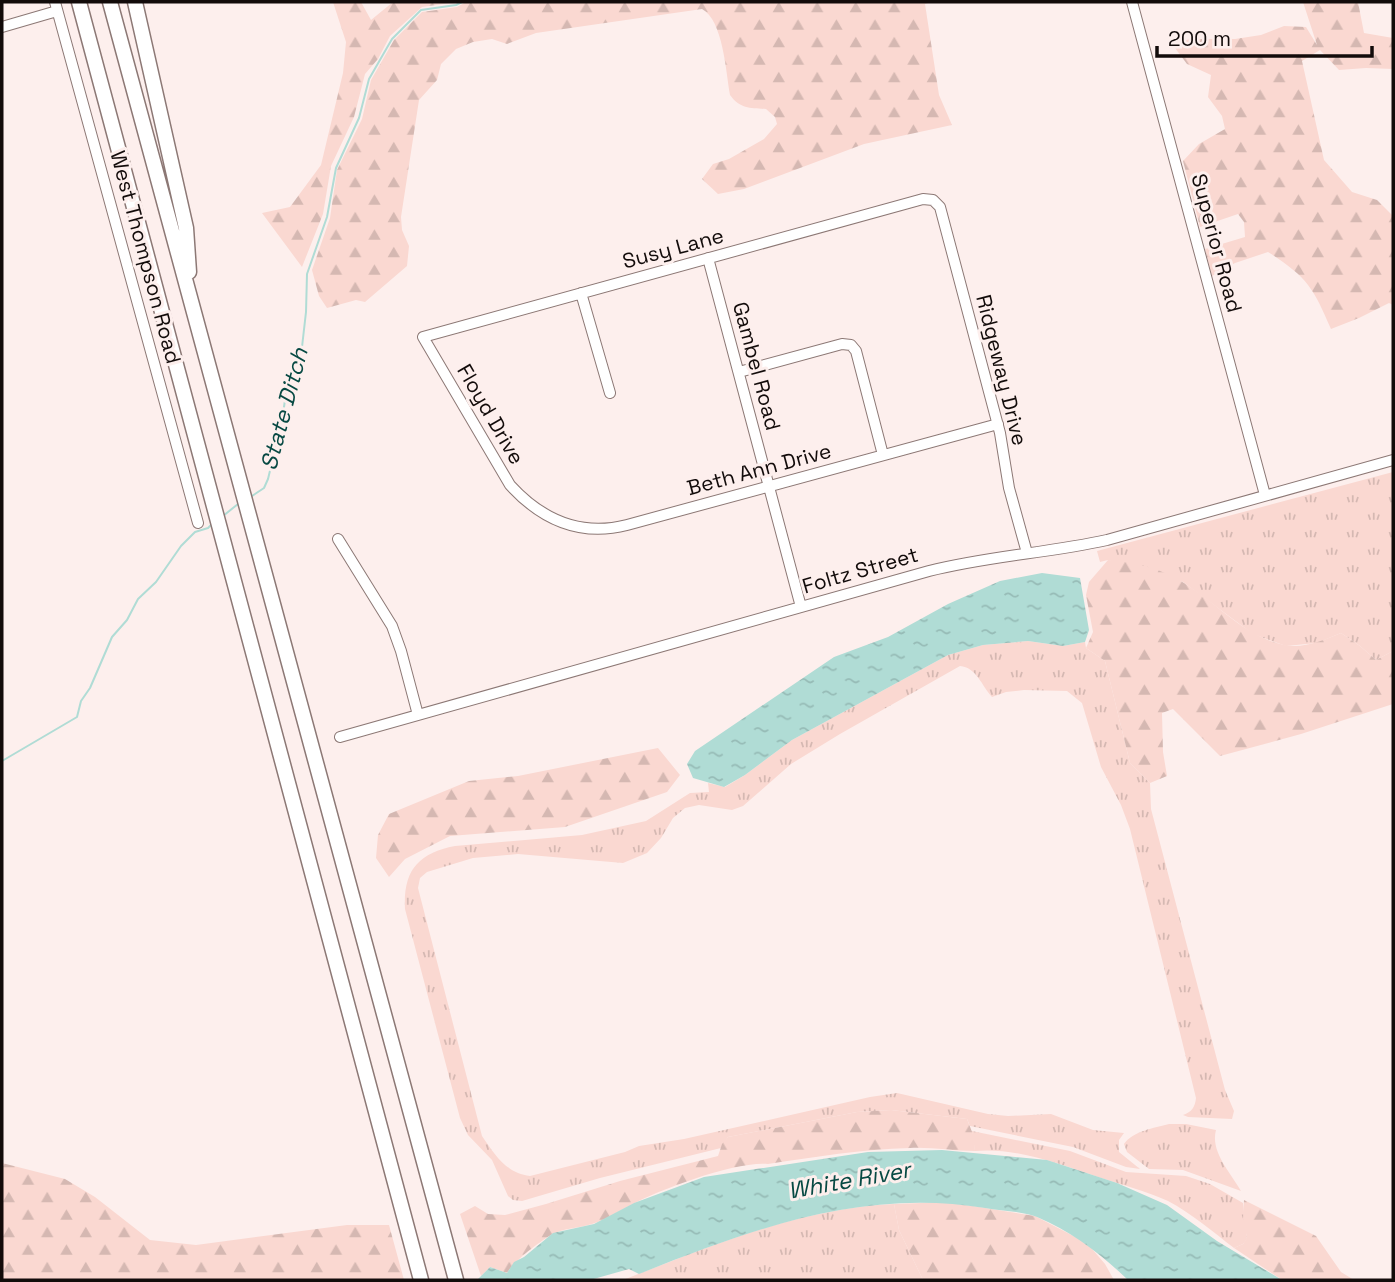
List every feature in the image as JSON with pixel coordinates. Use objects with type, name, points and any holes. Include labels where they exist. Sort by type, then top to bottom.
[{"type":"highway","points":[[79,2],[421,1280]]},
{"type":"highway","points":[[110,2],[456,1280]]},
{"type":"highway","points":[[135,2],[186,228],[190,301]]},
{"type":"street","name":"Superior Road","points":[[1132,2],[1265,495]]},
{"type":"street","points":[[2,27],[56,6]]},
{"type":"street","name":"West Thompson Road","points":[[56,6],[198,523]]},
{"type":"street","name":"Susy Lane","points":[[423,337],[923,199],[933,200]]},
{"type":"street","name":"Ridgeway Drive","points":[[933,200],[940,207],[998,424],[1009,488],[1027,553]]},
{"type":"street","name":"Gambel Road","points":[[708,258],[802,607]]},
{"type":"street","points":[[581,293],[610,393]]},
{"type":"street","name":"Floyd Drive","points":[[423,337],[510,485],[532,507]]},
{"type":"street","points":[[739,372],[842,344],[851,345],[856,351],[883,455]]},
{"type":"street","name":"Beth Ann Drive","points":[[532,507],[571,526],[607,529],[998,424]]},
{"type":"street","name":"Foltz Street","points":[[340,737],[948,566],[1107,540],[1393,460]]},
{"type":"street","points":[[338,539],[392,626],[418,715]]},
{"type":"green space","points":[[333,2],[361,2],[371,20],[393,2],[457,2],[422,7],[390,36],[378,59],[365,74],[354,117],[331,166],[323,214],[302,267],[262,213],[290,207],[321,165],[343,73],[346,42]]},
{"type":"green space","points":[[466,2],[931,2],[925,4],[939,95],[952,125],[864,144],[744,189],[718,194],[702,179],[713,164],[729,159],[764,139],[777,124],[775,117],[766,109],[742,105],[730,95],[719,35],[715,24],[702,9],[536,33],[507,44],[492,39],[473,42],[456,49],[441,64],[437,80],[419,100],[401,217],[402,230],[409,246],[407,266],[365,302],[356,300],[327,308],[319,296],[312,270],[330,218],[337,170],[362,119],[371,80],[394,40],[422,12],[457,7]]},
{"type":"green space","points":[[1303,2],[1358,2],[1364,33],[1393,38],[1393,69],[1339,70],[1320,50],[1302,61],[1324,160],[1352,192],[1377,200],[1393,216],[1393,305],[1389,303],[1331,329],[1307,284],[1268,252],[1235,263],[1212,276],[1205,249],[1245,237],[1244,222],[1238,214],[1200,227],[1183,161],[1199,144],[1225,129],[1222,116],[1208,97],[1211,75],[1187,64],[1172,44],[1190,39],[1235,39],[1261,35],[1284,26],[1306,27],[1317,45]]},
{"type":"green space","points":[[1393,472],[1393,651],[1376,660],[1341,633],[1317,643],[1286,646],[1253,634],[1183,582],[1108,560],[1100,562],[1097,551]]},
{"type":"green space","points":[[1108,560],[1148,567],[1175,578],[1244,627],[1270,641],[1299,646],[1341,633],[1376,660],[1393,651],[1393,704],[1301,734],[1220,756],[1173,709],[1162,713],[1167,776],[1150,783],[1130,763],[1105,661],[1086,648],[1093,632],[1086,595],[1089,582]]},
{"type":"green space","points":[[1028,641],[1063,646],[1085,642],[1086,648],[1105,661],[1130,763],[1150,783],[1151,809],[1225,1090],[1234,1111],[1232,1119],[1183,1115],[1192,1109],[1196,1098],[1130,829],[1101,767],[1082,703],[1067,691],[1024,690],[992,697],[975,673],[960,666],[791,764],[743,806],[732,810],[699,805],[685,808],[673,818],[661,838],[647,853],[623,863],[518,854],[473,858],[427,872],[420,878],[418,888],[482,1136],[508,1167],[530,1176],[639,1146],[684,1139],[897,1093],[988,1114],[1051,1114],[1093,1130],[1124,1133],[1119,1140],[1119,1152],[1140,1169],[1126,1167],[1073,1147],[970,1126],[967,1119],[891,1110],[857,1112],[728,1137],[721,1148],[600,1178],[522,1201],[508,1196],[492,1160],[468,1135],[460,1118],[405,909],[407,884],[415,866],[431,853],[455,846],[582,835],[646,821],[690,793],[709,792],[708,783],[725,787],[792,740],[948,655],[983,645]]},
{"type":"green space","points":[[658,748],[680,775],[667,792],[565,827],[450,836],[405,859],[389,877],[376,858],[378,835],[389,814],[469,781],[518,776]]},
{"type":"green space","points":[[891,1110],[967,1119],[974,1137],[975,1151],[918,1148],[874,1150],[754,1164],[718,1171],[661,1191],[597,1222],[555,1233],[527,1252],[507,1273],[490,1267],[481,1276],[460,1214],[475,1206],[488,1214],[505,1215],[718,1156],[728,1137],[857,1112]]},
{"type":"green space","points":[[1169,1124],[1186,1124],[1216,1130],[1219,1154],[1241,1191],[1183,1170],[1149,1169],[1127,1152],[1124,1144],[1133,1136]]},
{"type":"green space","points":[[972,1131],[1070,1151],[1126,1172],[1186,1176],[1210,1184],[1243,1203],[1247,1239],[1234,1248],[1177,1206],[1134,1188],[1023,1154],[975,1151]]},
{"type":"green space","points":[[2,1163],[65,1179],[95,1197],[150,1240],[196,1245],[347,1225],[389,1225],[404,1280],[2,1280]]},
{"type":"green space","points":[[1244,1200],[1316,1236],[1341,1272],[1354,1280],[1282,1280],[1234,1248],[1243,1244],[1247,1238],[1243,1219]]},
{"type":"green space","points":[[948,1202],[1035,1216],[1087,1243],[1105,1264],[1114,1280],[923,1280],[899,1230],[894,1204]]},
{"type":"green space","points":[[894,1204],[899,1230],[923,1280],[623,1280],[722,1242],[790,1221],[859,1207]]},
{"type":"water","points":[[1042,573],[1080,578],[1089,630],[1085,642],[1063,646],[1028,641],[983,645],[948,655],[792,740],[724,787],[693,778],[687,764],[695,751],[834,657],[888,637],[948,604],[1000,581]]},
{"type":"water","name":"White River","points":[[942,1150],[1047,1160],[1117,1183],[1167,1205],[1217,1241],[1282,1280],[1128,1280],[1086,1244],[1037,1217],[1018,1212],[939,1203],[851,1208],[808,1217],[723,1242],[639,1274],[629,1269],[590,1280],[477,1280],[490,1267],[507,1273],[514,1262],[553,1233],[594,1224],[634,1203],[704,1177],[868,1152]]},
{"type":"waterway","name":"State Ditch","points":[[252,496],[264,488],[268,479],[286,393],[302,347],[307,274],[327,217],[336,168],[359,118],[369,79],[392,39],[421,10],[462,2]]},
{"type":"waterway","name":"State Ditch","points":[[223,516],[238,504]]},
{"type":"waterway","name":"State Ditch","points":[[2,761],[77,717],[81,701],[90,688],[112,637],[127,620],[138,599],[156,582],[181,546],[195,532],[208,528],[213,523]]}]
